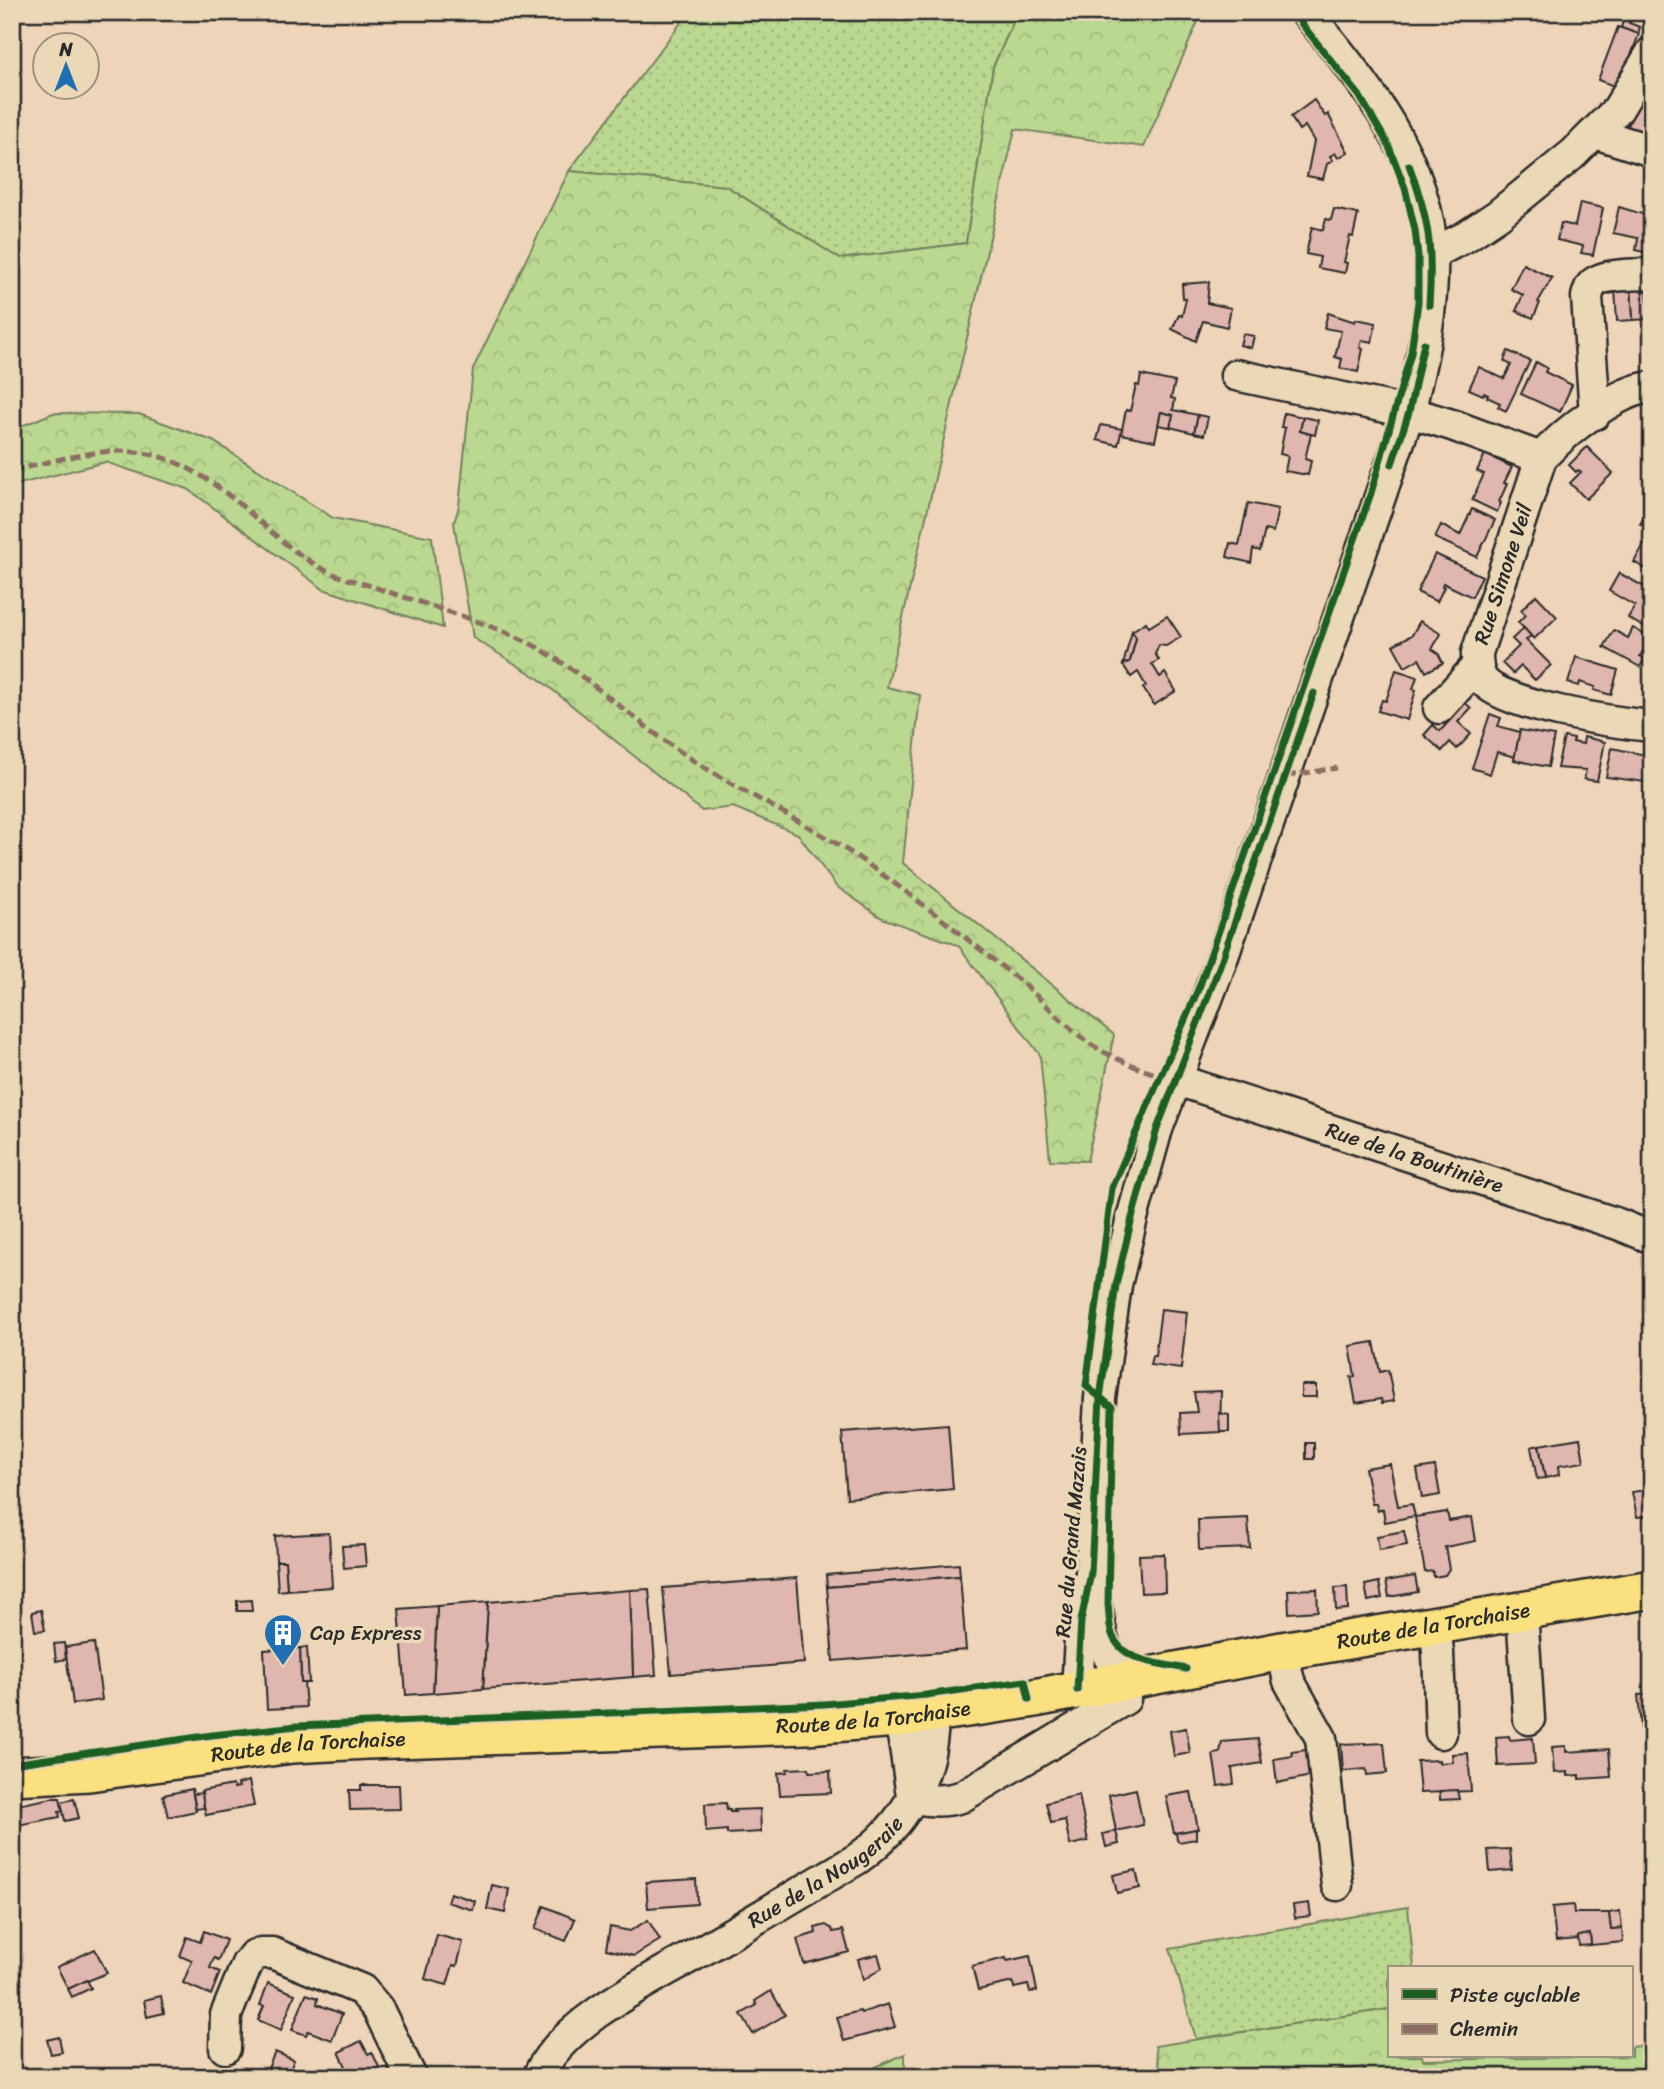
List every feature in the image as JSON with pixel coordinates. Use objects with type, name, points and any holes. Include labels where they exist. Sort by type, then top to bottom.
[{"type":"main road","name":"Route de la Torchaise","points":[[12,1790],[89,1772],[240,1750],[304,1744],[806,1725],[916,1716],[1077,1690],[1126,1690],[1282,1651],[1652,1589]]},
{"type":"main road","name":"Route de la Torchaise","points":[[12,1776],[89,1772]]},
{"type":"street","name":"Rue du Grand Mazais","points":[[1077,1690],[1081,1621],[1091,1573],[1100,1398],[1116,1285],[1132,1218],[1157,1129],[1228,940],[1409,412],[1424,342],[1432,254],[1420,194],[1406,158],[1377,103],[1340,51],[1306,12]]},
{"type":"street","points":[[1432,254],[1465,237],[1498,215],[1573,154],[1618,109],[1652,52]]},
{"type":"street","points":[[1594,132],[1652,151]]},
{"type":"street","points":[[1595,414],[1587,296],[1591,286],[1599,280],[1613,276],[1652,274]]},
{"type":"street","points":[[1236,375],[1409,412],[1541,458]]},
{"type":"street","name":"Rue Simone Veil","points":[[1652,387],[1639,388],[1619,396],[1555,443],[1541,458],[1477,653],[1477,666],[1482,680],[1494,690],[1529,704],[1628,724],[1652,726]]},
{"type":"street","points":[[1439,708],[1477,666]]},
{"type":"street","name":"Rue de la Boutinière","points":[[1177,1080],[1618,1224],[1652,1238]]},
{"type":"street","name":"Rue du Grand Mazais","points":[[1091,1573],[1102,1638],[1126,1690]]},
{"type":"street","points":[[1522,1611],[1529,1719]]},
{"type":"street","points":[[1434,1625],[1438,1652],[1441,1733]]},
{"type":"street","points":[[1282,1651],[1289,1681],[1321,1738],[1337,1885]]},
{"type":"street","name":"Rue de la Nougeraie","points":[[538,2077],[555,2049],[601,2010],[857,1859],[891,1830],[913,1798],[932,1801],[961,1797],[1126,1690]]},
{"type":"street","points":[[913,1798],[924,1777],[933,1730],[916,1716]]},
{"type":"street","points":[[225,2048],[226,2015],[247,1964],[253,1956],[272,1953],[362,1990],[378,2009],[411,2077]]},
{"type":"green space","points":[[689,12],[829,12],[866,20],[965,17],[970,12],[1018,12],[993,67],[966,243],[840,259],[726,186],[569,171]]},
{"type":"green space","points":[[829,12],[970,12],[965,17],[866,20]]},
{"type":"green space","points":[[1018,12],[1202,12],[1144,147],[1015,129],[887,687],[920,695],[903,863],[1114,1035],[1087,1161],[1050,1160],[1040,1055],[958,945],[882,918],[836,886],[798,834],[733,807],[702,811],[538,678],[473,638],[454,523],[459,506],[473,369],[569,171],[726,186],[840,259],[966,243],[993,67]]},
{"type":"green space","points":[[53,413],[139,414],[213,441],[333,518],[432,537],[443,628],[323,589],[188,489],[105,462],[12,486],[12,430]]},
{"type":"green space","points":[[1408,1907],[1414,1966],[1388,1966],[1388,2009],[1196,2039],[1170,1948]]},
{"type":"green space","points":[[1388,2009],[1388,2058],[1632,2058],[1632,2047],[1652,2045],[1652,2077],[1365,2077],[1364,2067],[1293,2077],[1161,2077],[1155,2046]]},
{"type":"green space","points":[[905,2054],[905,2077],[853,2077]]},
{"type":"building","points":[[1624,17],[1631,19],[1629,23],[1640,27],[1638,34],[1621,28]]},
{"type":"building","points":[[1618,27],[1639,34],[1619,88],[1598,80]]},
{"type":"building","points":[[1645,84],[1652,86],[1652,112],[1642,137],[1626,131]]},
{"type":"building","points":[[1314,100],[1325,116],[1328,114],[1348,152],[1338,158],[1335,153],[1330,156],[1333,160],[1327,164],[1323,179],[1307,176],[1314,141],[1305,126],[1299,130],[1291,117]]},
{"type":"building","points":[[1580,203],[1603,208],[1593,255],[1581,253],[1583,246],[1557,240],[1561,223],[1575,226]]},
{"type":"building","points":[[1619,207],[1652,217],[1652,254],[1636,250],[1638,238],[1613,233]]},
{"type":"building","points":[[1334,209],[1358,214],[1344,262],[1347,263],[1345,273],[1318,268],[1320,257],[1306,254],[1312,227],[1323,230],[1326,219],[1331,220]]},
{"type":"building","points":[[1523,264],[1552,278],[1538,302],[1540,303],[1533,318],[1516,311],[1523,295],[1511,289]]},
{"type":"building","points":[[1209,282],[1207,303],[1231,308],[1227,327],[1203,321],[1196,341],[1172,329],[1179,315],[1182,316],[1186,299],[1183,298],[1182,284]]},
{"type":"building","points":[[1647,287],[1649,319],[1633,320],[1631,288]]},
{"type":"building","points":[[1631,288],[1633,320],[1617,321],[1615,289]]},
{"type":"building","points":[[1328,313],[1355,322],[1356,319],[1376,323],[1372,342],[1362,340],[1360,348],[1363,349],[1358,372],[1340,368],[1342,359],[1335,357],[1341,331],[1324,328]]},
{"type":"building","points":[[1243,334],[1254,336],[1251,348],[1240,345]]},
{"type":"building","points":[[1508,351],[1530,361],[1506,411],[1498,407],[1500,403],[1487,397],[1488,395],[1469,389],[1479,367],[1504,379],[1511,365],[1504,361]]},
{"type":"building","points":[[1536,362],[1547,368],[1545,372],[1572,385],[1560,412],[1521,394]]},
{"type":"building","points":[[1141,375],[1175,382],[1171,398],[1175,399],[1173,410],[1198,415],[1194,433],[1170,427],[1173,415],[1161,412],[1155,441],[1121,434],[1126,410],[1130,411]]},
{"type":"building","points":[[1161,412],[1173,415],[1170,427],[1158,425]]},
{"type":"building","points":[[1284,413],[1303,417],[1300,431],[1311,434],[1305,459],[1311,461],[1308,475],[1285,471],[1288,456],[1280,454],[1285,428],[1281,427]]},
{"type":"building","points":[[1198,415],[1208,417],[1204,435],[1194,433]]},
{"type":"building","points":[[1303,417],[1318,420],[1315,435],[1300,431]]},
{"type":"building","points":[[1101,425],[1122,429],[1118,445],[1097,440]]},
{"type":"building","points":[[1587,447],[1613,473],[1586,499],[1570,483],[1581,472],[1576,472],[1569,465]]},
{"type":"building","points":[[1485,454],[1512,467],[1504,483],[1507,484],[1497,512],[1472,500],[1484,474],[1477,471]]},
{"type":"building","points":[[1248,503],[1278,509],[1273,532],[1265,530],[1260,551],[1253,549],[1251,563],[1227,557],[1230,543],[1239,545]]},
{"type":"building","points":[[1652,504],[1652,530],[1640,524]]},
{"type":"building","points":[[1472,509],[1495,520],[1477,557],[1435,538],[1441,525],[1460,535]]},
{"type":"building","points":[[1649,536],[1652,538],[1652,572],[1634,562]]},
{"type":"building","points":[[1435,554],[1482,576],[1472,597],[1443,583],[1444,587],[1437,602],[1417,592]]},
{"type":"building","points":[[1619,573],[1652,591],[1652,608],[1649,613],[1652,620],[1647,629],[1628,618],[1635,606],[1609,591]]},
{"type":"building","points":[[1536,595],[1557,617],[1534,639],[1518,622],[1526,615],[1521,610]]},
{"type":"building","points":[[1167,616],[1181,637],[1166,646],[1159,645],[1155,654],[1159,660],[1152,664],[1160,677],[1165,673],[1176,691],[1154,705],[1143,688],[1146,686],[1138,672],[1131,677],[1123,665],[1130,661],[1136,638],[1132,631],[1146,622],[1149,627]]},
{"type":"building","points":[[1420,621],[1441,634],[1432,649],[1438,653],[1443,663],[1426,672],[1419,659],[1405,667],[1393,645],[1412,635]]},
{"type":"building","points":[[1524,628],[1531,636],[1526,640],[1551,665],[1535,680],[1521,666],[1513,674],[1502,663],[1519,646],[1512,639]]},
{"type":"building","points":[[1633,628],[1651,638],[1640,656],[1645,658],[1640,667],[1604,647],[1614,630],[1628,638]]},
{"type":"building","points":[[1132,631],[1136,638],[1130,661],[1123,665]]},
{"type":"building","points":[[1576,657],[1618,670],[1611,695],[1580,682],[1579,686],[1568,683]]},
{"type":"building","points":[[1396,670],[1417,677],[1407,720],[1378,711],[1382,700],[1386,701]]},
{"type":"building","points":[[1459,697],[1471,708],[1458,722],[1471,734],[1457,749],[1450,742],[1442,751],[1424,735],[1433,725],[1440,731],[1452,718],[1446,712]]},
{"type":"building","points":[[1490,714],[1501,718],[1498,726],[1520,732],[1515,757],[1497,752],[1490,774],[1472,768]]},
{"type":"building","points":[[1520,730],[1554,736],[1548,767],[1514,760]]},
{"type":"building","points":[[1564,737],[1583,744],[1584,737],[1605,742],[1597,781],[1584,779],[1586,770],[1557,768]]},
{"type":"building","points":[[1612,748],[1650,756],[1645,782],[1606,777]]},
{"type":"building","points":[[1161,1309],[1187,1312],[1181,1369],[1150,1365],[1152,1356],[1155,1356]]},
{"type":"building","points":[[1374,1342],[1380,1372],[1388,1370],[1394,1401],[1382,1403],[1381,1399],[1356,1403],[1351,1377],[1355,1376],[1350,1346]]},
{"type":"building","points":[[1301,1385],[1316,1385],[1316,1397],[1301,1397]]},
{"type":"building","points":[[1221,1391],[1220,1432],[1181,1434],[1180,1413],[1197,1412],[1194,1392]]},
{"type":"building","points":[[1219,1413],[1229,1415],[1229,1432],[1220,1432]]},
{"type":"building","points":[[948,1424],[953,1489],[847,1498],[842,1432]]},
{"type":"building","points":[[1580,1438],[1584,1462],[1558,1466],[1559,1475],[1545,1478],[1539,1445]]},
{"type":"building","points":[[1306,1443],[1314,1443],[1314,1459],[1306,1459]]},
{"type":"building","points":[[1539,1445],[1545,1478],[1537,1479],[1531,1447]]},
{"type":"building","points":[[1390,1464],[1398,1506],[1412,1504],[1415,1516],[1385,1522],[1383,1509],[1378,1511],[1376,1504],[1372,1504],[1365,1468]]},
{"type":"building","points":[[1435,1466],[1440,1495],[1422,1498],[1417,1469]]},
{"type":"building","points":[[1652,1489],[1652,1515],[1637,1517],[1632,1492]]},
{"type":"building","points":[[1447,1512],[1449,1521],[1472,1517],[1476,1541],[1445,1547],[1449,1569],[1445,1575],[1434,1577],[1433,1571],[1425,1572],[1415,1517]]},
{"type":"building","points":[[1248,1518],[1250,1548],[1199,1550],[1198,1520]]},
{"type":"building","points":[[1404,1531],[1407,1545],[1379,1550],[1377,1536]]},
{"type":"building","points":[[329,1533],[332,1587],[287,1590],[285,1561],[276,1561],[275,1536]]},
{"type":"building","points":[[364,1545],[366,1566],[344,1568],[342,1546]]},
{"type":"building","points":[[1164,1554],[1165,1592],[1141,1593],[1139,1555]]},
{"type":"building","points":[[276,1561],[285,1561],[287,1590],[278,1591]]},
{"type":"building","points":[[959,1564],[960,1576],[827,1587],[826,1575]]},
{"type":"building","points":[[960,1576],[966,1650],[833,1661],[827,1587]]},
{"type":"building","points":[[1415,1576],[1418,1592],[1389,1597],[1386,1581]]},
{"type":"building","points":[[797,1578],[804,1663],[671,1674],[663,1588]]},
{"type":"building","points":[[1379,1582],[1382,1598],[1368,1601],[1365,1585]]},
{"type":"building","points":[[1347,1587],[1348,1609],[1336,1610],[1335,1588]]},
{"type":"building","points":[[649,1589],[656,1675],[633,1677],[630,1590]]},
{"type":"building","points":[[1317,1589],[1318,1611],[1289,1613],[1288,1590]]},
{"type":"building","points":[[630,1590],[633,1677],[483,1689],[488,1602]]},
{"type":"building","points":[[251,1600],[252,1611],[237,1611],[237,1601]]},
{"type":"building","points":[[488,1602],[483,1689],[433,1693],[437,1606]]},
{"type":"building","points":[[437,1606],[433,1693],[406,1695],[399,1609]]},
{"type":"building","points":[[41,1610],[45,1630],[35,1631],[32,1612]]},
{"type":"building","points":[[64,1643],[66,1659],[56,1661],[54,1644]]},
{"type":"building","points":[[94,1643],[102,1700],[73,1704],[65,1647]]},
{"type":"building","points":[[307,1647],[309,1683],[301,1683],[300,1648]]},
{"type":"building","name":"Cap Express","points":[[300,1648],[301,1683],[304,1683],[306,1707],[267,1709],[264,1650]]},
{"type":"building","points":[[1652,1694],[1651,1740],[1649,1727],[1641,1728],[1638,1695]]},
{"type":"building","points":[[1186,1728],[1190,1753],[1174,1756],[1170,1731]]},
{"type":"building","points":[[1509,1736],[1510,1740],[1533,1738],[1535,1764],[1498,1766],[1496,1737]]},
{"type":"building","points":[[1258,1739],[1262,1763],[1232,1768],[1234,1784],[1218,1786],[1213,1754],[1220,1753],[1222,1742]]},
{"type":"building","points":[[1384,1743],[1387,1773],[1367,1775],[1366,1769],[1343,1771],[1341,1744]]},
{"type":"building","points":[[1566,1746],[1566,1752],[1609,1749],[1611,1777],[1580,1779],[1580,1775],[1568,1776],[1568,1772],[1554,1773],[1552,1747]]},
{"type":"building","points":[[1313,1749],[1316,1775],[1277,1783],[1274,1759],[1293,1756],[1292,1752]]},
{"type":"building","points":[[1468,1753],[1471,1791],[1420,1793],[1417,1761],[1453,1762],[1452,1754]]},
{"type":"building","points":[[809,1768],[809,1772],[830,1771],[831,1793],[780,1795],[778,1773],[787,1772],[787,1769]]},
{"type":"building","points":[[249,1781],[254,1806],[206,1815],[201,1791],[233,1785],[234,1788],[239,1787],[238,1784]]},
{"type":"building","points":[[361,1785],[399,1785],[400,1809],[350,1810],[349,1790],[361,1790]]},
{"type":"building","points":[[192,1789],[196,1811],[168,1817],[163,1795]]},
{"type":"building","points":[[1136,1789],[1143,1825],[1116,1831],[1109,1795]]},
{"type":"building","points":[[1457,1790],[1459,1799],[1440,1800],[1440,1791]]},
{"type":"building","points":[[1191,1792],[1198,1829],[1174,1833],[1166,1796]]},
{"type":"building","points":[[202,1793],[204,1808],[196,1809],[193,1794]]},
{"type":"building","points":[[1079,1795],[1088,1841],[1070,1845],[1065,1820],[1051,1823],[1046,1803]]},
{"type":"building","points":[[60,1798],[63,1811],[59,1812],[60,1817],[12,1826],[12,1806]]},
{"type":"building","points":[[74,1799],[79,1818],[65,1821],[61,1802]]},
{"type":"building","points":[[726,1803],[730,1812],[760,1809],[761,1832],[706,1832],[705,1804]]},
{"type":"building","points":[[1196,1829],[1196,1839],[1179,1842],[1177,1840],[1176,1833]]},
{"type":"building","points":[[1116,1831],[1119,1844],[1106,1847],[1103,1834]]},
{"type":"building","points":[[1510,1849],[1512,1870],[1490,1872],[1488,1850]]},
{"type":"building","points":[[1136,1870],[1140,1888],[1117,1893],[1113,1875]]},
{"type":"building","points":[[696,1879],[697,1904],[648,1908],[646,1882]]},
{"type":"building","points":[[492,1885],[509,1889],[505,1913],[487,1909]]},
{"type":"building","points":[[450,1893],[475,1901],[473,1910],[447,1902]]},
{"type":"building","points":[[1309,1903],[1311,1916],[1295,1918],[1293,1905]]},
{"type":"building","points":[[1573,1905],[1574,1913],[1609,1913],[1611,1929],[1622,1928],[1623,1942],[1591,1945],[1590,1934],[1578,1936],[1578,1939],[1556,1941],[1552,1907]]},
{"type":"building","points":[[544,1906],[575,1919],[566,1941],[535,1929]]},
{"type":"building","points":[[1620,1911],[1622,1928],[1611,1929],[1609,1913]]},
{"type":"building","points":[[648,1920],[660,1940],[634,1956],[606,1949],[610,1927],[630,1931]]},
{"type":"building","points":[[826,1925],[833,1932],[843,1930],[849,1952],[804,1964],[797,1939],[816,1933],[815,1928]]},
{"type":"building","points":[[204,1931],[226,1940],[218,1960],[214,1958],[210,1968],[220,1972],[211,1995],[183,1983],[192,1961],[180,1956],[187,1937],[200,1942]]},
{"type":"building","points":[[1590,1934],[1591,1945],[1579,1946],[1578,1936]]},
{"type":"building","points":[[437,1935],[463,1942],[457,1966],[453,1965],[447,1985],[425,1979]]},
{"type":"building","points":[[95,1949],[107,1973],[68,1989],[57,1967]]},
{"type":"building","points":[[878,1954],[882,1968],[863,1980],[858,1959]]},
{"type":"building","points":[[1030,1956],[1037,1991],[1030,1992],[1028,1985],[1014,1988],[1013,1982],[978,1990],[972,1966],[1006,1958],[1007,1961]]},
{"type":"building","points":[[87,1980],[91,1988],[72,1997],[68,1989]]},
{"type":"building","points":[[268,1983],[295,1994],[281,2030],[258,2020],[264,2006],[260,2005]]},
{"type":"building","points":[[771,1991],[785,2015],[753,2034],[741,2014],[757,2005],[755,2001]]},
{"type":"building","points":[[306,1994],[318,1998],[317,2004],[342,2014],[332,2040],[308,2031],[306,2035],[292,2030]]},
{"type":"building","points":[[161,1996],[164,2013],[147,2017],[144,2000]]},
{"type":"building","points":[[888,2004],[895,2027],[844,2041],[837,2017]]},
{"type":"building","points":[[59,2037],[62,2052],[51,2054],[47,2040]]},
{"type":"building","points":[[361,2041],[368,2054],[372,2052],[382,2073],[375,2077],[351,2077],[339,2052]]},
{"type":"building","points":[[275,2052],[294,2060],[287,2077],[255,2077],[258,2070],[266,2073]]},
{"type":"building","points":[[671,2069],[695,2074],[694,2077],[669,2077]]},
{"type":"marked path","points":[[12,471],[111,451],[138,452],[163,458],[190,469],[218,487],[297,553],[329,572],[485,624],[541,649],[698,764],[843,847],[886,877],[1021,982],[1089,1043],[1122,1061],[1166,1077]]},
{"type":"marked path","points":[[1286,776],[1337,768]]},
{"type":"cycle path","points":[[1186,1669],[1132,1656],[1116,1642],[1110,1625],[1108,1604],[1112,1407],[1086,1386],[1112,1188],[1200,985],[1371,493],[1411,353],[1418,302],[1415,230],[1405,188],[1388,144],[1359,95],[1292,12]]},
{"type":"cycle path","points":[[1409,165],[1428,233],[1429,305]]},
{"type":"cycle path","points":[[1392,464],[1409,412],[1424,343]]},
{"type":"cycle path","points":[[1077,1690],[1081,1621],[1091,1573],[1100,1398],[1116,1285],[1157,1129],[1220,965],[1314,693]]},
{"type":"cycle path","points":[[12,1764],[212,1735],[297,1726],[824,1704],[926,1695],[1025,1681],[1029,1699]]},
{"type":"place","name":"Cap Express","points":[[283,1667]]}]
